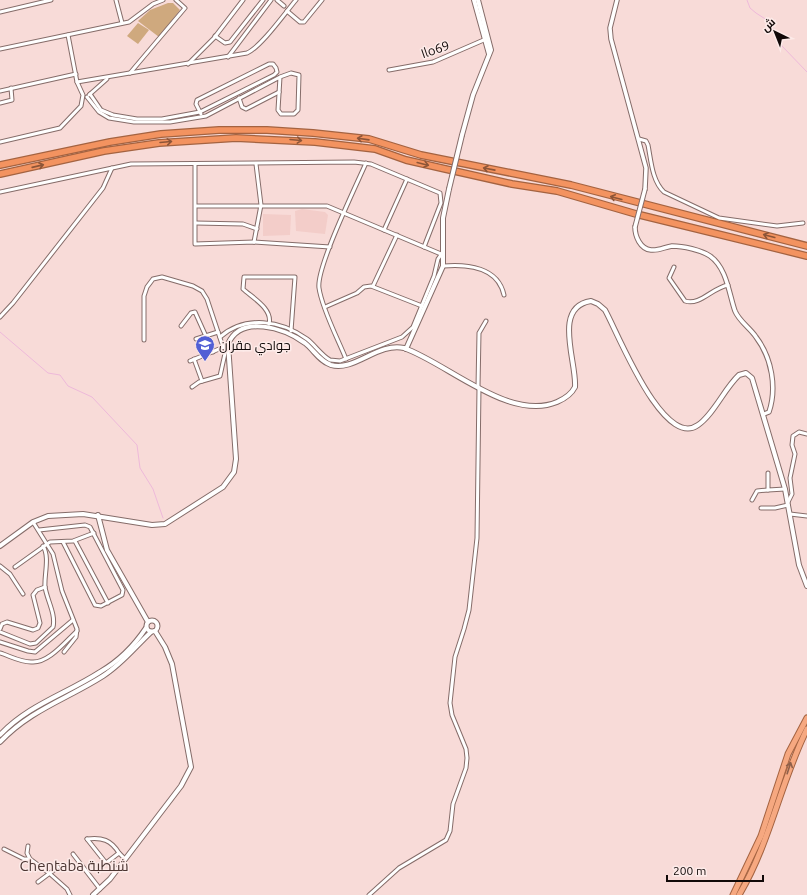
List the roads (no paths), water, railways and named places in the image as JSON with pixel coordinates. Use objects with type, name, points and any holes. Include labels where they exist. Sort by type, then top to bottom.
[{"type":"highway","points":[[0,165],[110,142],[161,134],[232,130],[283,130],[320,133],[369,139],[421,155],[571,185],[807,246]]},
{"type":"highway","points":[[0,174],[104,151],[159,143],[236,138],[289,139],[375,149],[406,160],[512,184],[558,191],[636,214],[807,256]]},
{"type":"highway","points":[[733,895],[756,848],[771,811],[788,754],[807,718]]},
{"type":"highway","points":[[739,895],[763,846],[774,819],[791,763],[807,729]]},
{"type":"main road","points":[[474,0],[486,39],[489,57]]},
{"type":"main road","points":[[406,349],[443,266],[442,252],[444,218],[449,189],[473,95],[489,57],[491,45],[478,0]]},
{"type":"main road","points":[[0,546],[33,522],[48,516],[83,514],[152,525],[165,524],[217,492],[228,482],[234,472],[236,460],[226,349],[236,332],[246,326],[274,329],[294,336],[308,345],[322,360],[332,365],[344,365],[390,348],[406,349],[479,387],[508,400],[530,406],[551,405],[568,396],[573,391],[575,382],[570,342],[570,318],[576,307],[591,301],[598,304],[605,310],[637,374],[655,404],[680,427],[689,428],[699,425],[733,381],[742,374],[748,374],[752,378],[764,414],[785,489],[799,565],[807,586]]},
{"type":"main road","points":[[0,735],[28,711],[113,664],[131,647],[146,628],[148,622],[107,550],[98,516]]},
{"type":"main road","points":[[0,742],[36,712],[111,670],[157,628],[157,623],[153,621],[148,622]]},
{"type":"main road","points":[[93,895],[100,889],[125,859],[181,786],[190,767],[172,664],[165,647],[153,632],[146,628]]},
{"type":"street","points":[[0,12],[51,0]]},
{"type":"street","points":[[116,0],[122,23]]},
{"type":"street","points":[[0,49],[122,23],[135,19],[153,4],[163,0]]},
{"type":"street","points":[[130,73],[185,8],[176,0]]},
{"type":"street","points":[[187,64],[216,36],[243,0]]},
{"type":"street","points":[[216,36],[224,42],[230,42],[263,0]]},
{"type":"street","points":[[228,57],[271,0]]},
{"type":"street","points":[[277,0],[284,6]]},
{"type":"street","points":[[77,82],[228,57],[251,51],[296,0]]},
{"type":"street","points":[[287,11],[300,22],[304,22],[322,0]]},
{"type":"street","points":[[616,0],[610,28],[611,39],[646,168],[645,189],[635,227],[638,240],[650,250],[678,247],[697,251],[710,257],[719,267],[728,285],[735,312],[757,338],[765,352],[769,365],[772,377],[772,404],[769,412],[764,414]]},
{"type":"street","points":[[68,34],[77,82],[83,95],[82,103]]},
{"type":"street","name":"Ilo69","points":[[389,70],[433,62],[486,39]]},
{"type":"street","points":[[88,96],[102,110],[113,115],[137,119],[162,119],[200,112],[274,75],[277,72],[276,68],[273,64],[269,64],[197,100],[196,104],[200,112],[202,116]]},
{"type":"street","points":[[88,96],[102,114],[119,120],[170,122],[202,116],[280,77],[291,73],[299,76],[296,112],[283,114],[278,112],[280,77]]},
{"type":"street","points":[[0,90],[76,74]]},
{"type":"street","points":[[0,142],[58,128],[96,88],[105,80],[112,77]]},
{"type":"street","points":[[92,80],[96,88]]},
{"type":"street","points":[[0,103],[12,100],[11,88]]},
{"type":"street","points":[[239,98],[242,107],[246,109],[279,92]]},
{"type":"street","points":[[639,139],[646,141],[648,145],[655,178],[660,188],[664,192],[719,218],[777,226],[803,223]]},
{"type":"street","points":[[346,359],[325,307],[319,288],[318,278],[366,163]]},
{"type":"street","points":[[0,192],[132,164],[195,165],[366,163],[438,192],[441,195],[441,203],[424,247]]},
{"type":"street","points":[[254,242],[261,206],[256,164]]},
{"type":"street","points":[[195,165],[195,244],[254,242],[330,248]]},
{"type":"street","points":[[0,317],[13,303],[103,188],[112,168]]},
{"type":"street","points":[[384,230],[407,179]]},
{"type":"street","points":[[196,206],[325,206],[424,247],[442,252],[414,327],[407,334],[346,359],[337,362],[330,360],[306,338],[291,331],[269,324],[253,322],[241,324],[230,329],[220,337]]},
{"type":"street","points":[[196,223],[243,224],[257,228]]},
{"type":"street","points":[[373,286],[397,235]]},
{"type":"street","points":[[443,266],[467,266],[487,270],[500,283],[504,295]]},
{"type":"street","points":[[674,267],[669,278],[685,301],[696,302],[719,288],[728,285]]},
{"type":"street","points":[[144,340],[144,296],[149,283],[158,277],[193,286],[202,291],[208,299],[218,332],[226,349],[220,376],[202,381],[192,387]]},
{"type":"street","points":[[269,324],[270,318],[268,312],[243,289],[244,277],[295,277],[291,331]]},
{"type":"street","points":[[325,307],[357,293],[366,286],[373,286],[422,306]]},
{"type":"street","points":[[182,326],[191,312],[194,311],[199,318],[213,352]]},
{"type":"street","points":[[369,895],[399,868],[446,840],[450,831],[454,804],[466,768],[466,748],[452,715],[450,702],[455,658],[464,630],[468,610],[477,538],[479,332],[486,321]]},
{"type":"street","points":[[196,338],[218,332]]},
{"type":"street","points":[[190,361],[213,352],[226,349]]},
{"type":"street","points":[[194,359],[202,381]]},
{"type":"street","points":[[761,508],[768,509],[788,503],[792,494],[790,478],[795,457],[793,436],[799,432],[807,434]]},
{"type":"street","points":[[768,473],[768,490]]},
{"type":"street","points":[[752,500],[757,491],[785,489]]},
{"type":"street","points":[[790,514],[807,516]]},
{"type":"street","points":[[33,522],[48,543],[56,560],[62,591],[77,631],[75,639],[64,652]]},
{"type":"street","points":[[39,530],[85,525],[90,527],[123,591],[121,596],[101,606],[96,605],[62,542]]},
{"type":"street","points":[[15,567],[48,543],[56,540],[62,542],[76,541],[94,533]]},
{"type":"street","points":[[76,541],[108,603]]},
{"type":"street","points":[[44,546],[46,553],[45,587],[54,622],[51,630],[36,643],[30,644],[0,630],[2,624],[7,622],[31,630],[38,628],[40,623],[34,595],[37,590],[45,587]]},
{"type":"street","points":[[0,566],[10,574],[23,594]]},
{"type":"street","points":[[0,642],[35,652],[73,620]]},
{"type":"street","points":[[0,653],[29,662],[38,662],[46,658],[77,631]]},
{"type":"street","points":[[119,852],[106,863],[87,839],[98,838],[108,840],[119,852],[125,859]]},
{"type":"street","points":[[28,846],[27,853],[30,858],[67,889],[70,895]]},
{"type":"street","points":[[4,849],[24,859],[30,858]]},
{"type":"street","points":[[73,854],[100,889]]},
{"type":"street","points":[[38,882],[58,867]]},
{"type":"waterway","points":[[747,0],[750,8],[770,22],[782,46],[807,72]]},
{"type":"waterway","points":[[0,332],[48,373],[60,375],[68,386],[92,397],[137,445],[140,468],[153,489],[163,518]]},
{"type":"place","name":"جوادي مقران","points":[[205,362]]},
{"type":"district","name":"Chentaba شنطبة","points":[[74,866]]}]
